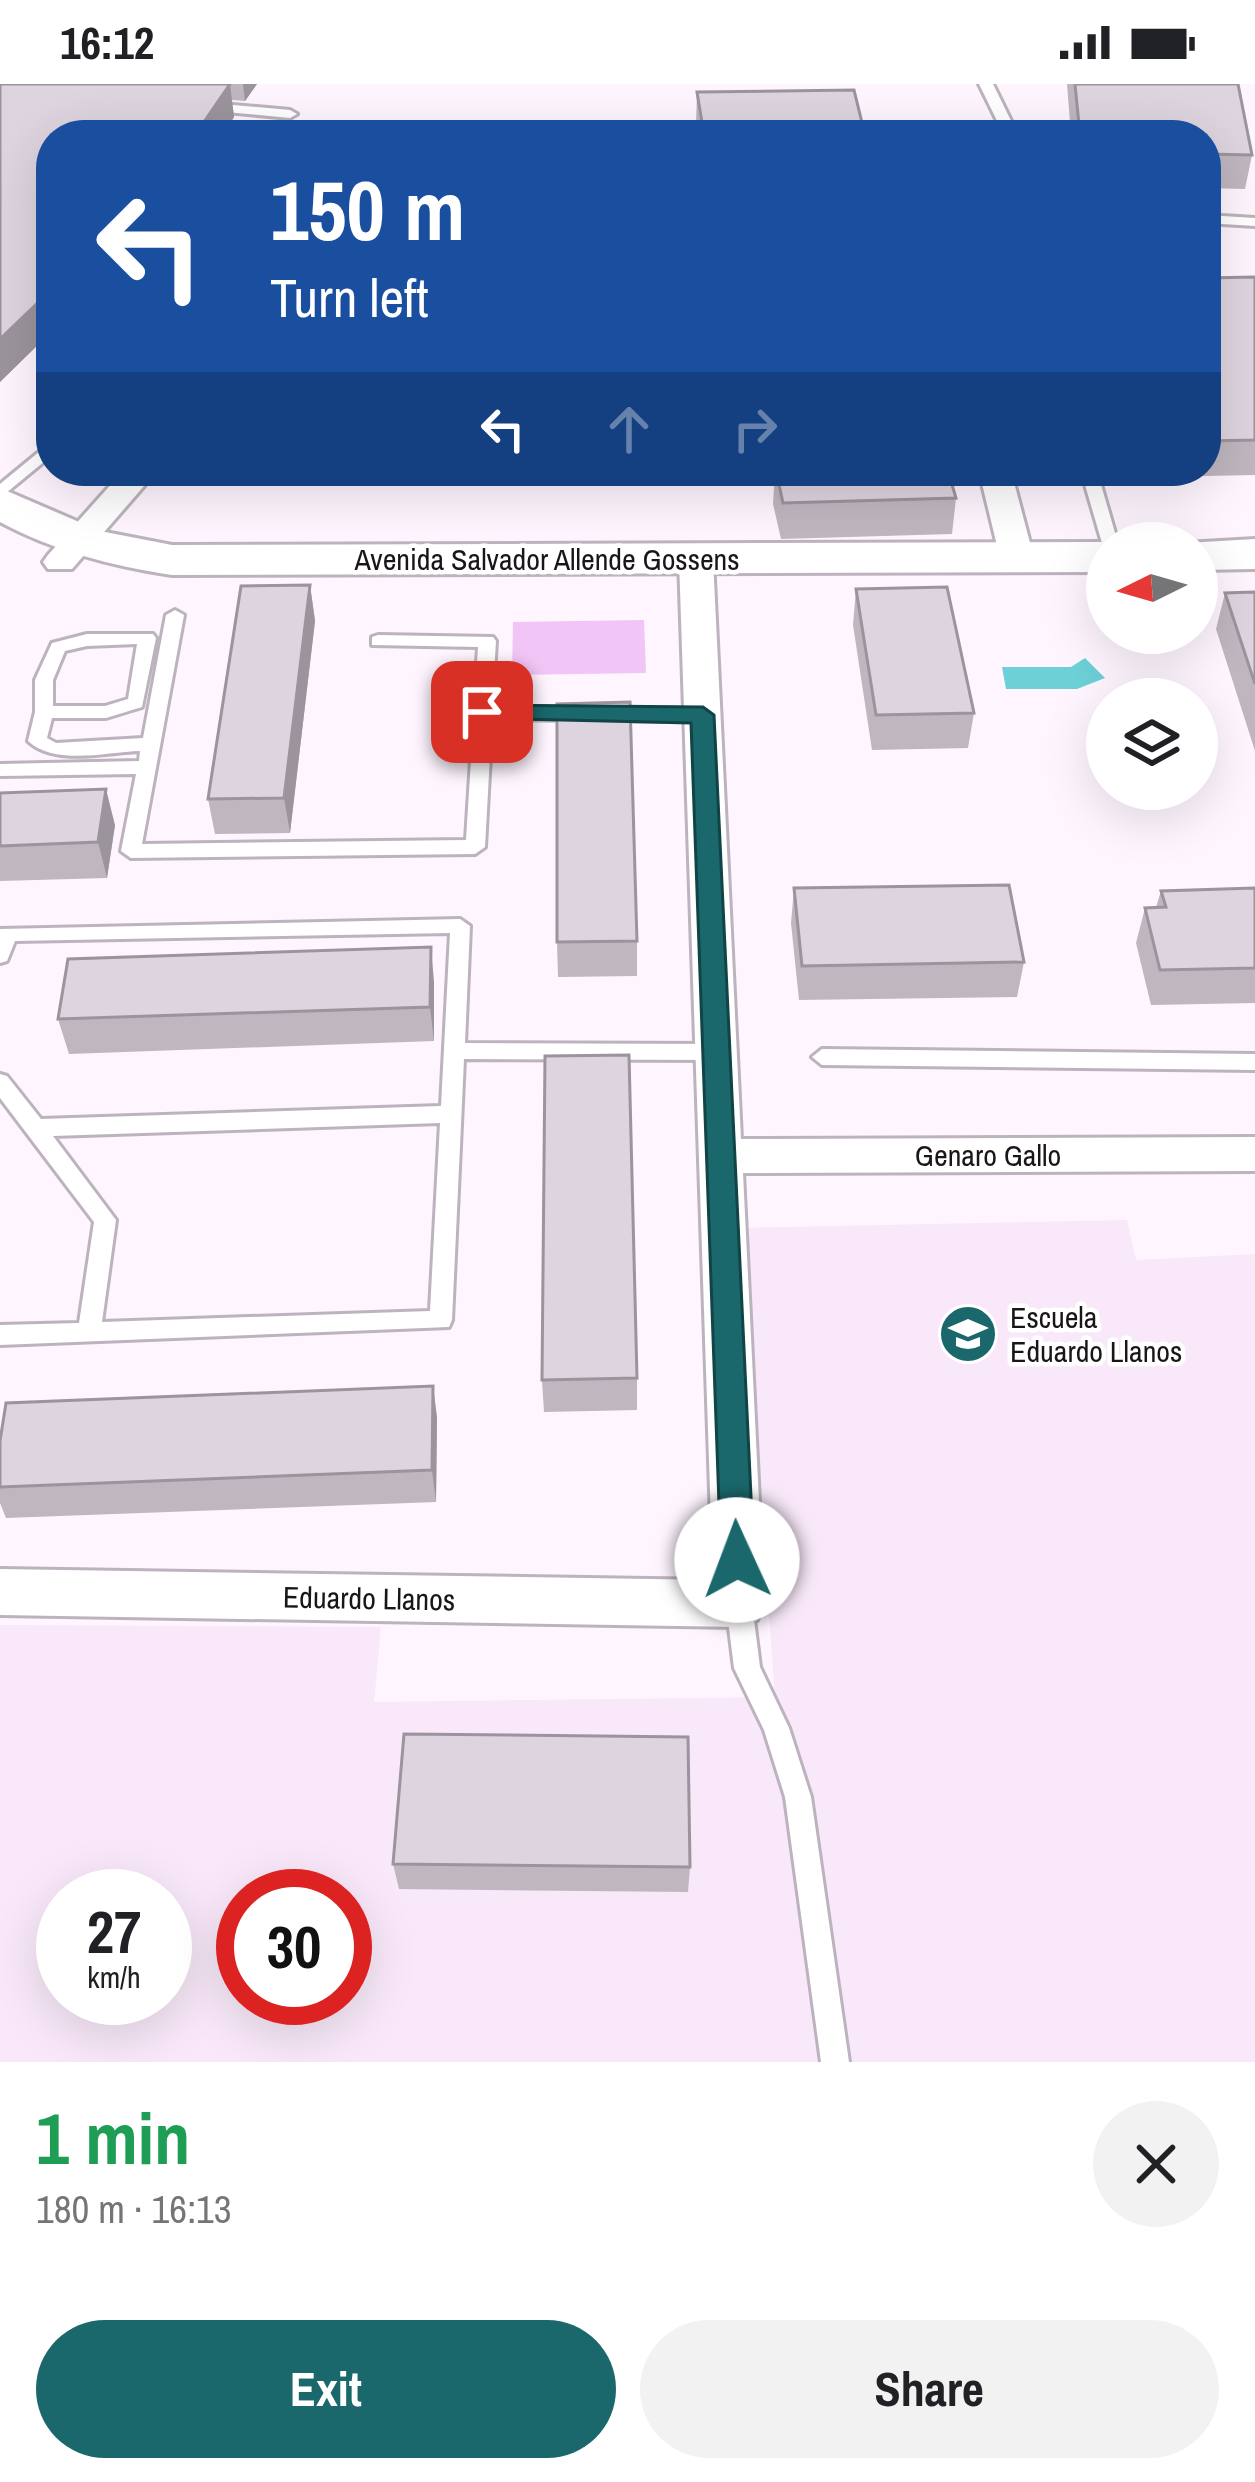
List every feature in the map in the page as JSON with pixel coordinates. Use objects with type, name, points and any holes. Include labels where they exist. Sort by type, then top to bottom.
[{"type":"main road","name":"Avenida Salvador Allende Gossens","points":[[0,497],[93,571],[173,581],[697,573],[1086,557]]},
{"type":"main road","name":"Avenida Salvador Allende Gossens","points":[[0,539],[69,552]]},
{"type":"main road","points":[[1218,555],[1255,554]]},
{"type":"main road","name":"Avenida Salvador Allende Gossens","points":[[697,573],[1086,583]]},
{"type":"main road","points":[[1218,584],[1255,583]]},
{"type":"street","points":[[69,552],[128,486]]},
{"type":"street","points":[[999,486],[1017,558]]},
{"type":"street","points":[[697,573],[739,1604]]},
{"type":"street","name":"Genaro Gallo","points":[[722,1156],[1255,1154]]},
{"type":"street","name":"Eduardo Llanos","points":[[0,1592],[739,1604]]},
{"type":"lane","points":[[986,84],[1004,120]]},
{"type":"lane","points":[[200,106],[290,114]]},
{"type":"lane","points":[[1221,220],[1255,222]]},
{"type":"lane","points":[[0,497],[36,462]]},
{"type":"lane","points":[[1093,486],[1104,522]]},
{"type":"lane","points":[[175,616],[131,851],[475,847],[487,641],[378,641]]},
{"type":"lane","points":[[44,712],[106,712],[136,704],[147,638],[87,640],[58,647],[44,680],[44,712],[37,741],[43,746],[151,745]]},
{"type":"lane","points":[[482,712],[703,715]]},
{"type":"lane","points":[[0,770],[146,767]]},
{"type":"lane","points":[[0,956],[7,934],[460,926],[441,1320],[0,1335]]},
{"type":"lane","points":[[454,1051],[718,1052]]},
{"type":"lane","points":[[822,1057],[1255,1062]]},
{"type":"lane","points":[[0,1082],[105,1220],[89,1331]]},
{"type":"lane","points":[[35,1128],[451,1114]]},
{"type":"lane","points":[[739,1604],[747,1667],[788,1756],[798,1797],[835,2062]]},
{"type":"shaded area","points":[[644,620],[646,673],[512,675],[513,622]]},
{"type":"shaded area","points":[[1127,1220],[1136,1260],[1255,1254],[1255,2062],[0,2062],[0,1625],[381,1627],[374,1702],[775,1697],[741,1228]]},
{"type":"water","points":[[1085,658],[1105,678],[1086,678],[1086,685],[1077,689],[1006,689],[1002,667],[1071,667]]},
{"type":"building","points":[[0,84],[230,84],[205,120],[36,120],[36,304],[0,339]]},
{"type":"building","points":[[1075,84],[1238,84],[1252,155],[1221,154],[1221,120],[1079,120]]},
{"type":"building","points":[[854,90],[861,120],[702,120],[697,92]]},
{"type":"building","points":[[1255,277],[1255,440],[1221,441],[1221,278]]},
{"type":"building","points":[[779,486],[952,486],[956,498],[783,503]]},
{"type":"building","points":[[310,585],[284,798],[208,799],[241,586]]},
{"type":"building","points":[[947,587],[974,713],[876,715],[856,589]]},
{"type":"building","points":[[1255,592],[1255,684],[1225,593]]},
{"type":"building","points":[[630,702],[637,941],[557,942],[557,704]]},
{"type":"building","points":[[106,789],[98,842],[0,846],[0,793]]},
{"type":"building","points":[[1009,885],[1024,962],[802,966],[794,888]]},
{"type":"building","points":[[1255,888],[1255,968],[1160,970],[1145,908],[1166,907],[1161,891]]},
{"type":"building","points":[[431,947],[430,1007],[58,1019],[68,959]]},
{"type":"building","points":[[629,1055],[637,1378],[542,1380],[545,1056]]},
{"type":"building","points":[[433,1386],[432,1470],[0,1487],[6,1403]]},
{"type":"building","points":[[404,1734],[688,1737],[690,1867],[393,1864]]},
{"type":"place","name":"Escuela Eduardo Llanos","points":[[968,1334]]},
{"type":"route","points":[[482,712],[703,715],[737,1560]]}]
